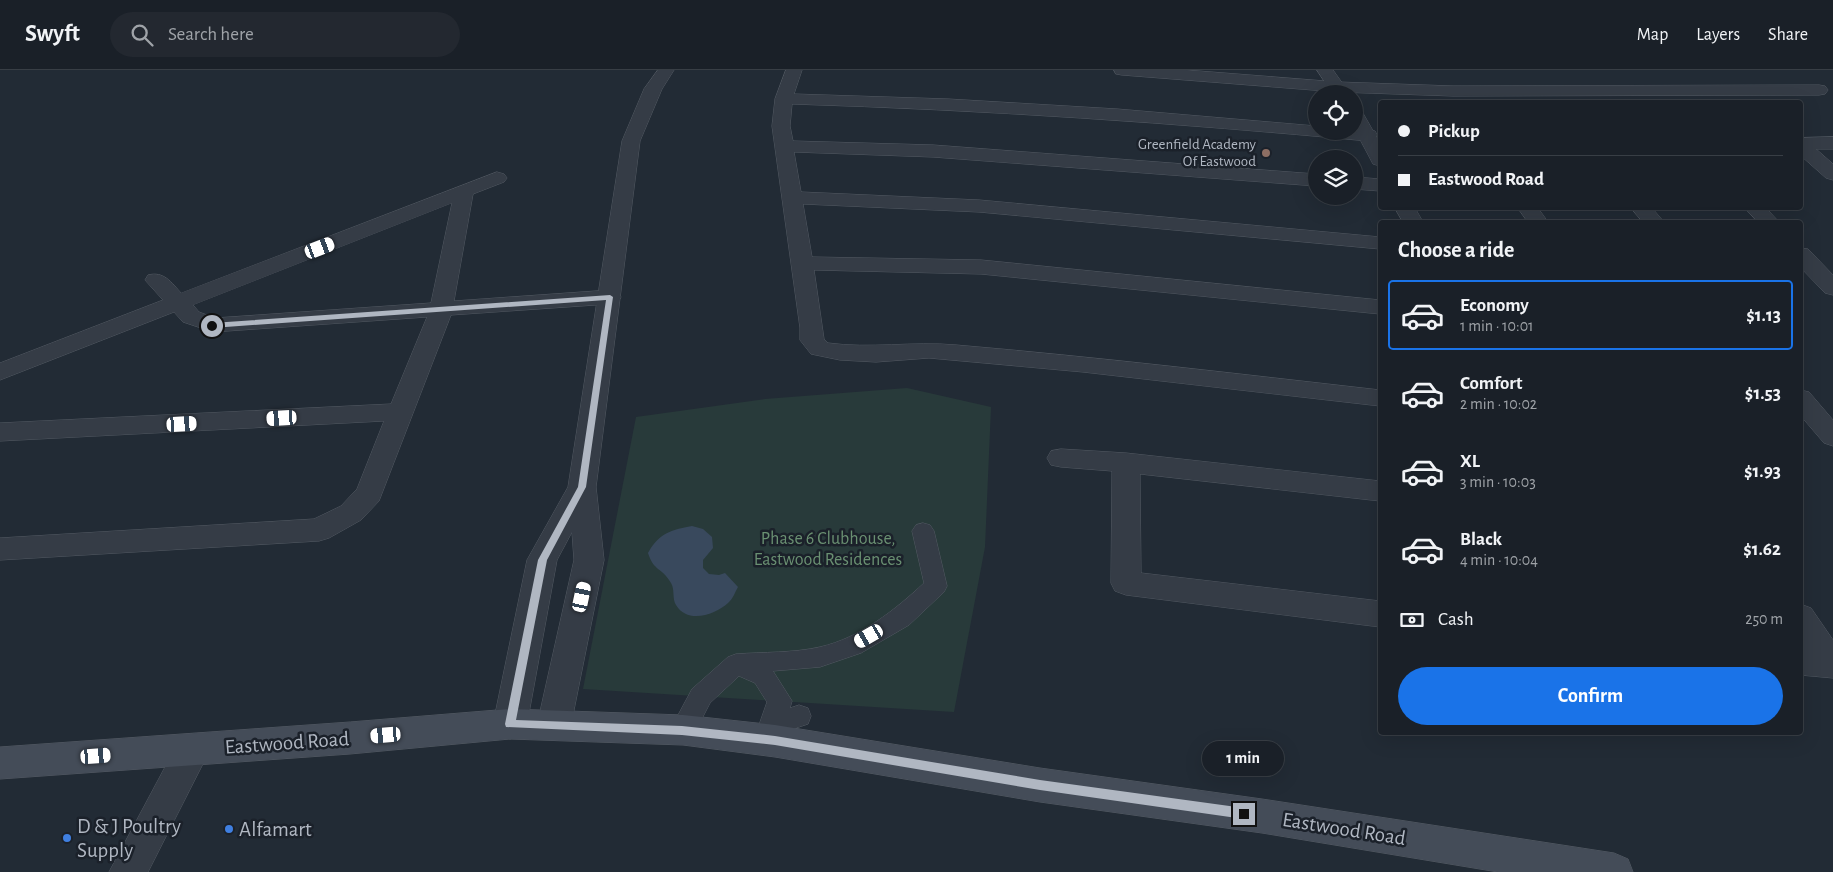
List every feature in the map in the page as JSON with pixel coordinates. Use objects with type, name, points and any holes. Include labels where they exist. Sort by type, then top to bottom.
[{"type":"main road","name":"Eastwood Road","points":[[0,763],[192,750],[510,724],[682,730],[775,741],[1040,785],[1262,816],[1614,872]]},
{"type":"street","points":[[554,725],[589,560],[582,487],[610,297],[630,141],[653,89],[666,70]]},
{"type":"street","points":[[794,70],[784,99],[781,126],[812,328],[812,340],[820,349],[876,354],[929,350],[1083,364],[1378,398]]},
{"type":"street","points":[[1122,70],[1308,87]]},
{"type":"street","points":[[1326,70],[1336,85]]},
{"type":"street","points":[[1799,75],[1826,95]]},
{"type":"street","points":[[1363,90],[1826,95]]},
{"type":"street","points":[[784,99],[948,104],[1117,114],[1308,130]]},
{"type":"street","points":[[1363,127],[1378,156]]},
{"type":"street","points":[[1363,135],[1368,135]]},
{"type":"street","points":[[1803,144],[1833,143]]},
{"type":"street","points":[[784,146],[933,151],[1308,179]]},
{"type":"street","points":[[1803,147],[1833,174]]},
{"type":"street","points":[[0,372],[497,178]]},
{"type":"street","points":[[1363,184],[1378,185]]},
{"type":"street","points":[[0,549],[319,530],[351,514],[370,494],[400,412],[441,310],[464,191]]},
{"type":"street","points":[[793,198],[979,206],[1378,243]]},
{"type":"street","points":[[1643,210],[1652,220]]},
{"type":"street","points":[[1757,210],[1768,220]]},
{"type":"street","points":[[1803,257],[1833,288]]},
{"type":"street","points":[[802,263],[981,268],[1378,307]]},
{"type":"street","points":[[156,280],[176,304],[191,317],[212,326],[610,297]]},
{"type":"street","points":[[1803,402],[1833,437]]},
{"type":"street","points":[[0,432],[400,412]]},
{"type":"street","points":[[1061,458],[1126,463],[1378,491]]},
{"type":"street","points":[[1126,463],[1126,583],[1378,614]]},
{"type":"street","points":[[510,724],[542,560],[582,487]]},
{"type":"street","points":[[1803,624],[1821,663]]},
{"type":"street","points":[[128,872],[192,750]]},
{"type":"lane","points":[[682,730],[701,696],[736,664],[820,657],[853,646],[901,618],[936,586],[923,531]]},
{"type":"lane","points":[[736,664],[764,676],[780,701],[772,725],[799,716]]},
{"type":"green space","name":"Phase 6 Clubhouse, Eastwood Residences","points":[[907,388],[991,407],[985,547],[954,712],[583,689],[636,417],[765,399]]},
{"type":"water","points":[[692,526],[703,529],[712,537],[713,548],[703,560],[703,568],[709,574],[719,575],[725,573],[738,587],[728,603],[716,611],[702,616],[688,615],[681,611],[675,603],[671,583],[656,567],[648,553],[661,537],[678,529]]},
{"type":"place","name":"Greenfield Academy Of Eastwood","points":[[1266,153]]},
{"type":"place","name":"Alfamart","points":[[229,829]]},
{"type":"place","name":"D & J Poultry Supply","points":[[67,838]]},
{"type":"route","points":[[212,326],[610,297],[582,487],[542,560],[510,724],[682,730],[775,741],[1040,785],[1244,814]]}]
